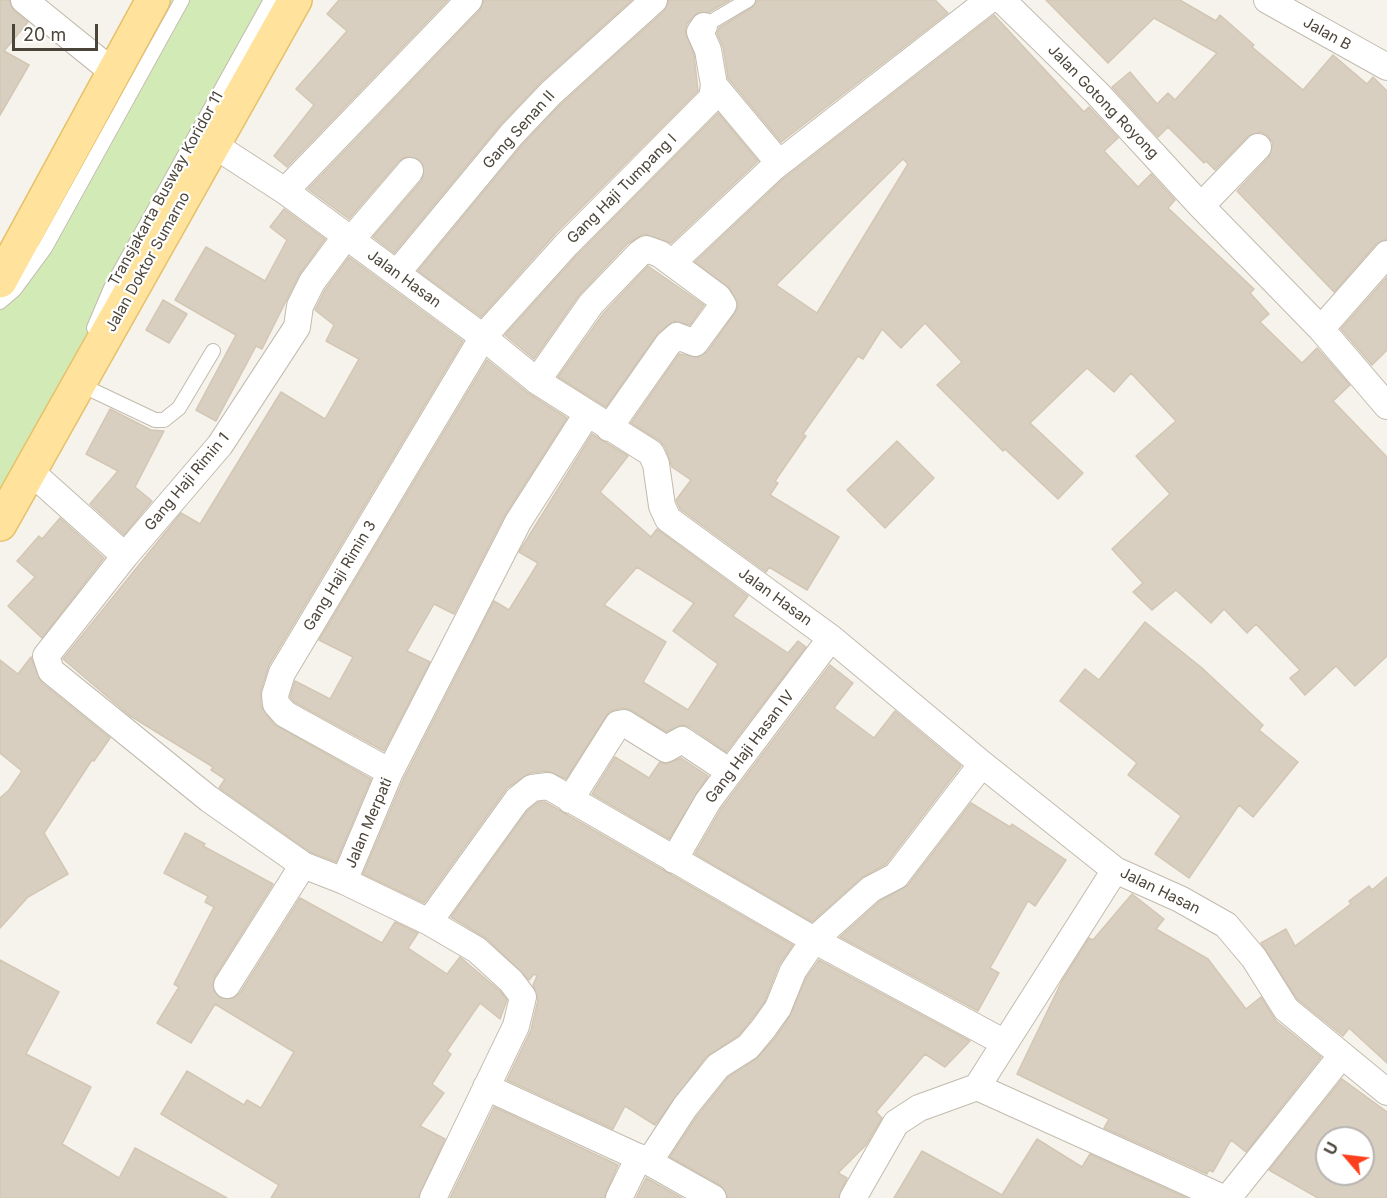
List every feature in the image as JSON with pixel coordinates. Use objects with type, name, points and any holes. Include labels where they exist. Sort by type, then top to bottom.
[{"type":"main road","points":[[0,281],[153,0]]},
{"type":"main road","name":"Jalan Doktor Sumarno","points":[[0,524],[295,0]]},
{"type":"street","points":[[24,0],[113,72]]},
{"type":"street","points":[[285,190],[469,0]]},
{"type":"street","name":"Gang Senan II","points":[[397,273],[512,134],[550,93],[654,0]]},
{"type":"street","points":[[672,263],[779,163],[989,0]]},
{"type":"street","name":"Jalan Gotong Royong","points":[[1002,0],[1097,93],[1201,206],[1384,397]]},
{"type":"street","name":"Jalan B","points":[[1267,0],[1387,67]]},
{"type":"street","points":[[704,26],[700,32],[708,50],[714,85],[779,163]]},
{"type":"street","name":"Gang Haji Tumpang I","points":[[483,337],[566,245],[706,107],[712,98],[714,85]]},
{"type":"street","name":"Jalan Hasan","points":[[214,145],[285,190],[483,337],[537,381],[651,453],[656,464],[662,506],[668,519],[831,638],[982,764],[1115,870],[1180,899],[1226,925],[1254,958],[1286,1009],[1387,1092]]},
{"type":"street","points":[[1201,206],[1258,147]]},
{"type":"street","name":"Gang Haji Rimin 1","points":[[303,865],[209,799],[51,671],[46,656],[125,556],[220,445],[297,327],[300,306],[312,282],[410,171]]},
{"type":"street","points":[[537,381],[591,304],[639,254],[646,249],[660,254],[718,297],[723,305],[694,343],[677,336],[668,344],[609,428]]},
{"type":"street","points":[[1321,329],[1387,254]]},
{"type":"street","name":"Gang Haji Rimin 3","points":[[390,772],[285,714],[276,705],[275,695],[282,673],[483,337]]},
{"type":"street","name":"Jalan Merpati","points":[[433,1198],[465,1136],[516,1026],[523,997],[512,981],[477,950],[429,922],[344,881],[390,772],[518,522],[587,414]]},
{"type":"street","points":[[30,471],[125,556]]},
{"type":"street","name":"Gang Haji Hasan IV","points":[[674,860],[708,801],[831,638]]},
{"type":"street","points":[[570,800],[618,724],[624,723],[666,749],[682,740],[730,772]]},
{"type":"street","points":[[619,1198],[644,1160],[718,1066],[748,1047],[763,1029],[778,1008],[793,971],[814,940],[871,889],[896,876],[982,764]]},
{"type":"street","points":[[429,922],[517,800],[532,788],[548,786],[814,940],[1005,1042]]},
{"type":"street","points":[[227,985],[303,865],[344,881]]},
{"type":"street","points":[[854,1198],[896,1123],[919,1108],[977,1087],[1115,870]]},
{"type":"street","points":[[977,1087],[1227,1197],[1342,1055]]},
{"type":"street","points":[[486,1087],[644,1160],[713,1198]]},
{"type":"lane","points":[[0,302],[14,290],[45,248],[182,0]]},
{"type":"lane","name":"Transjakarta Busway Koridor 11","points":[[79,385],[88,340],[111,288],[271,0]]},
{"type":"lane","points":[[704,26],[748,0]]},
{"type":"lane","points":[[79,385],[154,420],[164,420],[179,408],[213,351]]},
{"type":"green space","points":[[156,0],[295,0],[0,524],[0,282]]},
{"type":"building","points":[[0,0],[9,0],[14,11],[28,22],[4,51],[29,65],[0,115]]},
{"type":"building","points":[[339,0],[448,0],[287,167],[274,156],[314,105],[296,89],[347,31],[327,14]]},
{"type":"building","points":[[484,0],[632,0],[541,82],[501,124],[394,253],[373,237],[422,180],[424,167],[419,159],[406,157],[399,161],[349,219],[308,189],[480,10]]},
{"type":"building","points":[[669,0],[730,0],[709,12],[697,13],[687,24],[685,31],[694,54],[698,91],[555,234],[481,317],[418,271],[523,144],[561,104],[664,11]]},
{"type":"building","points":[[757,0],[935,0],[948,13],[781,142],[728,78],[723,47],[717,33],[719,28],[753,7]]},
{"type":"building","points":[[1046,0],[1180,0],[1216,21],[1220,15],[1254,45],[1252,47],[1303,90],[1333,55],[1367,84],[1373,77],[1387,91],[1387,239],[1376,244],[1334,292],[1237,191],[1269,157],[1273,143],[1268,136],[1261,132],[1248,136],[1215,170],[1206,161],[1204,163],[1168,127],[1158,137],[1112,87],[1130,72],[1157,104],[1168,93],[1175,100],[1217,53],[1154,18],[1108,63]]},
{"type":"building","points":[[994,15],[1084,112],[1089,107],[1118,138],[1104,151],[1138,187],[1151,174],[1175,200],[1168,208],[1254,289],[1250,293],[1269,314],[1260,322],[1302,363],[1317,348],[1350,385],[1333,401],[1387,457],[1387,656],[1355,686],[1336,666],[1305,695],[1290,678],[1300,670],[1256,624],[1247,633],[1224,609],[1211,623],[1176,590],[1152,610],[1133,592],[1143,583],[1112,549],[1170,494],[1136,456],[1176,421],[1131,373],[1114,392],[1087,368],[1030,423],[1083,473],[1058,499],[1005,449],[1003,451],[937,385],[962,362],[925,323],[901,348],[882,329],[863,359],[858,356],[803,434],[806,436],[775,481],[778,483],[770,495],[839,537],[807,590],[769,567],[766,572],[680,509],[676,500],[691,480],[672,467],[665,447],[660,441],[631,423],[679,354],[698,357],[707,352],[735,313],[738,305],[730,289],[695,262],[783,179]],"holes":[[[903,159],[908,164],[817,313],[776,285]]]},
{"type":"building","points":[[718,113],[758,161],[671,243],[644,234],[628,243],[579,295],[534,359],[505,335],[577,255]]},
{"type":"building","points":[[284,209],[325,239],[299,275],[262,349],[256,346],[216,421],[196,410],[236,335],[175,300],[206,247],[265,281],[287,240],[270,227]]},
{"type":"building","points":[[349,257],[463,341],[269,665],[261,690],[261,706],[274,724],[371,779],[336,862],[310,852],[219,788],[225,779],[211,770],[213,767],[129,715],[63,659],[181,513],[200,524],[281,392],[325,419],[359,359],[326,341],[334,325],[315,310],[325,290]]},
{"type":"building","points":[[648,266],[704,305],[690,325],[674,321],[658,333],[606,407],[558,377],[603,314]]},
{"type":"building","points":[[1387,277],[1387,350],[1372,365],[1341,329]]},
{"type":"building","points":[[163,300],[187,314],[169,343],[146,330]]},
{"type":"building","points":[[487,360],[528,393],[567,418],[505,515],[454,614],[434,604],[407,651],[430,662],[384,751],[294,702],[290,697],[295,681],[330,699],[353,657],[319,640]]},
{"type":"building","points":[[110,409],[151,430],[164,431],[135,487],[152,501],[124,535],[90,504],[118,471],[86,454]]},
{"type":"building","points":[[592,434],[628,456],[600,492],[651,537],[657,529],[748,596],[733,616],[788,653],[798,641],[806,647],[726,752],[690,727],[682,725],[666,732],[631,710],[622,708],[609,712],[566,779],[547,771],[530,773],[507,788],[424,903],[363,874],[404,778],[494,601],[509,610],[538,563],[519,552]],"holes":[[[637,567],[694,603],[673,631],[718,664],[688,710],[643,682],[666,642],[604,605]]]},
{"type":"building","points":[[897,441],[934,478],[885,528],[847,490]]},
{"type":"building","points":[[60,518],[104,558],[42,638],[8,606],[35,577],[17,561],[39,536],[42,539]]},
{"type":"building","points":[[1145,622],[1202,668],[1263,725],[1259,730],[1298,762],[1253,817],[1239,805],[1189,878],[1155,854],[1181,816],[1128,775],[1137,763],[1060,701],[1085,669],[1099,680]]},
{"type":"building","points":[[31,657],[42,683],[110,738],[94,761],[92,760],[44,833],[68,874],[28,897],[0,928],[0,798],[9,790],[22,771],[0,753],[0,660],[18,674]]},
{"type":"building","points":[[830,665],[853,683],[834,708],[874,738],[895,711],[961,766],[886,864],[861,878],[812,922],[695,854],[721,809]]},
{"type":"building","points":[[615,757],[649,778],[660,762],[666,764],[681,758],[708,776],[669,839],[592,794]]},
{"type":"building","points":[[538,802],[545,802],[793,945],[779,965],[765,1001],[751,1020],[738,1036],[706,1057],[655,1125],[625,1106],[613,1129],[507,1080],[531,1030],[538,1000],[533,985],[537,976],[534,974],[529,980],[487,939],[451,917],[528,810]]},
{"type":"building","points":[[971,803],[1010,827],[1012,824],[1066,860],[1035,906],[1028,901],[990,968],[999,973],[978,1011],[840,937],[880,901],[908,885]]},
{"type":"building","points":[[185,833],[205,844],[203,846],[273,884],[214,978],[214,991],[220,998],[233,998],[240,993],[300,898],[382,943],[395,922],[418,933],[408,948],[447,974],[460,957],[500,991],[507,1000],[500,1019],[480,1003],[447,1051],[451,1054],[432,1084],[444,1093],[420,1126],[445,1139],[418,1198],[271,1198],[279,1185],[161,1114],[187,1071],[244,1105],[247,1100],[261,1108],[294,1052],[215,1004],[191,1043],[157,1023],[179,987],[174,984],[214,907],[205,902],[208,896],[164,873]]},
{"type":"building","points":[[1387,877],[1387,1063],[1349,1028],[1343,1036],[1297,999],[1261,943],[1286,929],[1295,946],[1351,904],[1349,901],[1369,886],[1372,890]]},
{"type":"building","points":[[1132,894],[1164,919],[1156,929],[1208,959],[1246,1009],[1261,997],[1276,1021],[1321,1057],[1246,1152],[1231,1140],[1213,1172],[1209,1170],[1207,1174],[1104,1128],[1109,1119],[1017,1074],[1062,981],[1089,938],[1093,940]]},
{"type":"building","points":[[0,960],[59,992],[26,1054],[91,1087],[62,1144],[119,1178],[135,1148],[227,1198],[0,1198]]},
{"type":"building","points":[[819,960],[970,1041],[945,1067],[925,1054],[876,1112],[882,1118],[866,1145],[838,1173],[847,1178],[838,1198],[728,1198],[720,1185],[670,1157],[697,1116],[728,1077],[756,1059],[775,1038],[790,1016],[806,978]]},
{"type":"building","points":[[1342,1079],[1387,1112],[1387,1198],[1318,1198],[1269,1170]]},
{"type":"building","points":[[494,1107],[618,1165],[604,1198],[450,1198]]},
{"type":"building","points":[[1037,1139],[1082,1167],[1090,1154],[1187,1198],[894,1198],[922,1151],[1002,1195]]},
{"type":"building","points":[[646,1178],[682,1198],[636,1198]]}]
